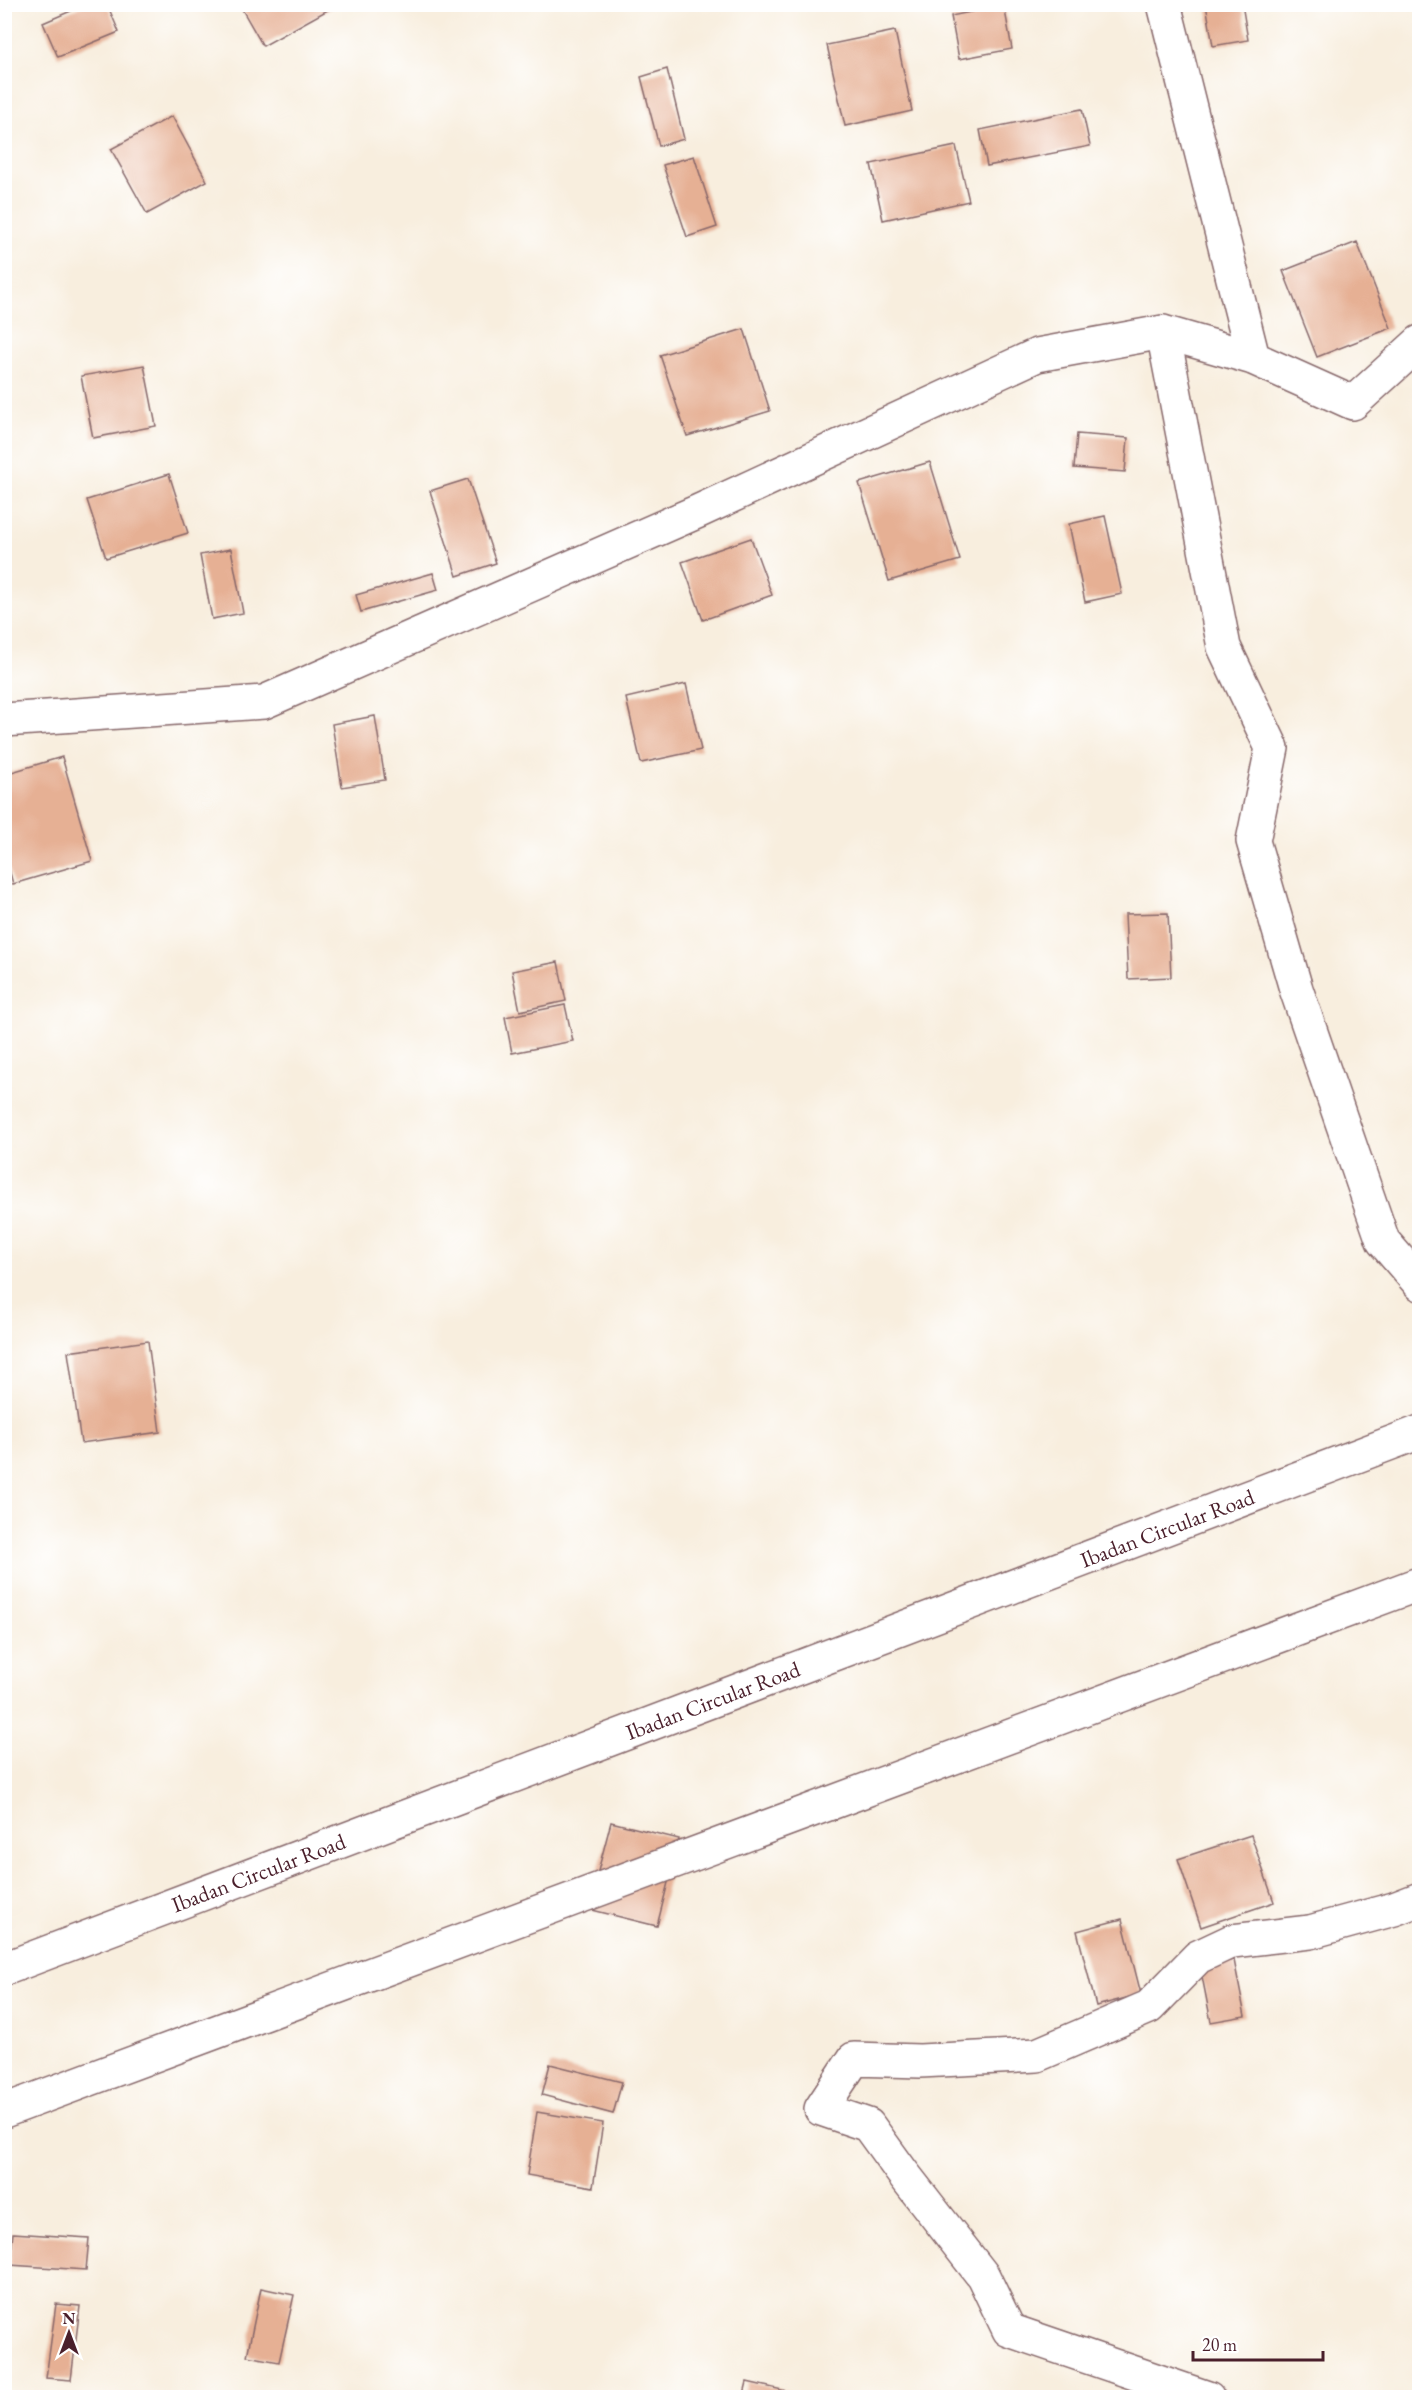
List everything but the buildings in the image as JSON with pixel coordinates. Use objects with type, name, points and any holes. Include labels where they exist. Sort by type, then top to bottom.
[{"type":"main road","points":[[1164,4],[1253,358]]},
{"type":"main road","points":[[1163,332],[1224,647],[1272,748],[1253,842],[1296,989],[1383,1241],[1419,1284]]},
{"type":"main road","points":[[4,720],[264,702],[699,511],[1037,354],[1163,332],[1253,358],[1353,403],[1419,342]]},
{"type":"main road","name":"Ibadan Circular Road","points":[[4,1969],[1419,1432]]},
{"type":"main road","points":[[4,2111],[1416,1586]]},
{"type":"main road","points":[[1198,2396],[1009,2330],[983,2276],[868,2125],[821,2109],[854,2059],[920,2061],[1037,2055],[1149,2007],[1198,1958],[1232,1941],[1310,1932],[1394,1909],[1419,1899]]}]
